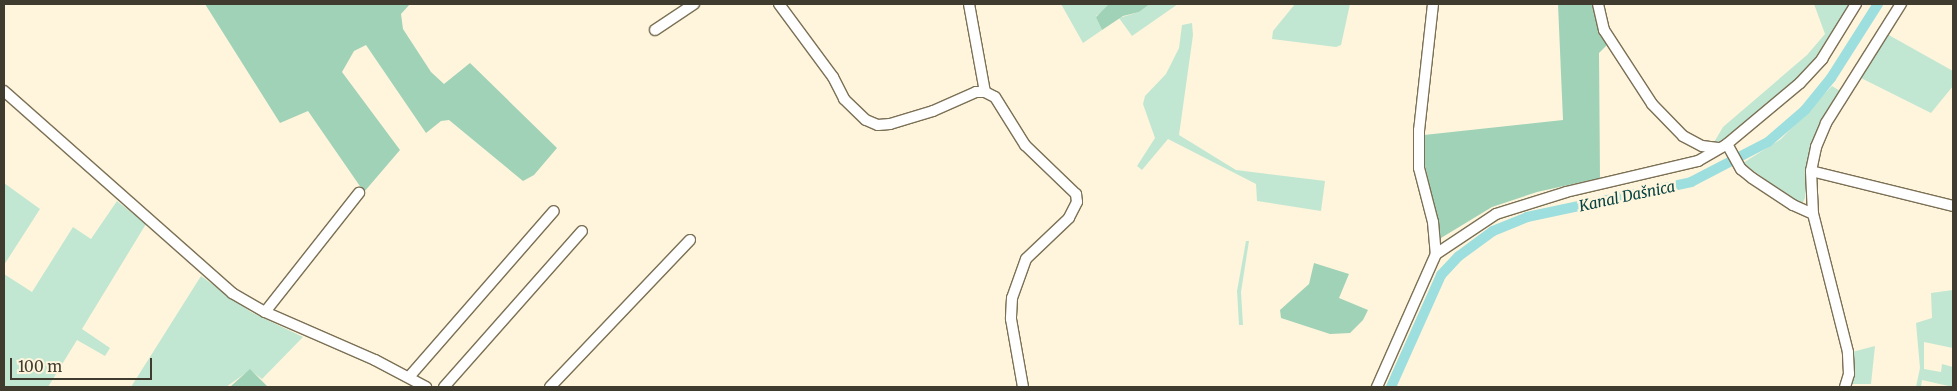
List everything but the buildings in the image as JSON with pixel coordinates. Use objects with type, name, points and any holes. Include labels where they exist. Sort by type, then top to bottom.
[{"type":"street","points":[[655,30],[694,4]]},
{"type":"street","points":[[779,4],[833,77],[844,99],[866,120],[878,125],[890,124],[933,111],[976,92],[985,92],[995,97],[1025,145],[1066,182],[1077,202],[1069,218],[1026,259],[1012,298],[1011,319],[1023,387]]},
{"type":"street","points":[[969,4],[985,92]]},
{"type":"street","points":[[1377,387],[1436,254],[1433,222],[1419,168],[1419,130],[1433,4]]},
{"type":"street","points":[[1598,4],[1604,30],[1652,104],[1683,136],[1702,146],[1725,147],[1742,169],[1793,206],[1813,214]]},
{"type":"street","points":[[1436,254],[1496,214],[1566,192],[1675,169],[1698,161],[1725,147],[1812,71],[1856,4]]},
{"type":"street","points":[[1845,387],[1849,374],[1848,352],[1813,214],[1811,171],[1816,147],[1826,123],[1901,4]]},
{"type":"street","points":[[4,91],[232,293],[265,312],[409,377],[426,387]]},
{"type":"street","points":[[1811,171],[1953,206]]},
{"type":"street","points":[[265,312],[359,193]]},
{"type":"street","points":[[409,377],[554,211]]},
{"type":"street","points":[[444,387],[582,231]]},
{"type":"street","points":[[550,387],[690,240]]},
{"type":"green space","points":[[205,4],[410,4],[401,14],[403,29],[431,72],[444,84],[470,63],[557,148],[534,175],[523,181],[449,120],[441,121],[426,133],[366,45],[354,51],[342,72],[400,150],[364,192],[308,111],[280,123]]},
{"type":"green space","points":[[1061,4],[1113,4],[1096,16],[1102,30],[1083,43]]},
{"type":"green space","points":[[1150,4],[1178,4],[1132,36],[1119,18],[1139,12]]},
{"type":"green space","points":[[1150,4],[1139,12],[1123,16],[1102,30],[1096,17],[1108,5]]},
{"type":"green space","points":[[1295,4],[1350,4],[1341,45],[1336,47],[1272,39],[1273,31]]},
{"type":"green space","points":[[1558,4],[1593,4],[1607,45],[1599,53],[1600,178],[1537,192],[1492,207],[1441,238],[1424,161],[1424,135],[1563,120]]},
{"type":"green space","points":[[1814,4],[1849,4],[1809,69],[1720,144],[1713,144],[1723,127],[1807,55],[1825,34]]},
{"type":"green space","points":[[1192,23],[1193,35],[1179,135],[1236,170],[1325,181],[1321,211],[1257,201],[1256,184],[1168,139],[1142,170],[1137,166],[1155,138],[1143,104],[1145,96],[1166,74],[1179,48],[1182,25]]},
{"type":"green space","points":[[1887,34],[1953,71],[1953,86],[1931,113],[1859,77]]},
{"type":"green space","points":[[1832,86],[1840,91],[1811,147],[1805,198],[1803,202],[1796,202],[1743,163],[1781,139]]},
{"type":"green space","points":[[4,183],[40,209],[4,265]]},
{"type":"green space","points":[[117,201],[146,224],[82,329],[110,348],[105,356],[77,340],[48,387],[4,387],[4,274],[32,292],[73,227],[91,239]]},
{"type":"green space","points":[[1246,241],[1249,241],[1241,292],[1243,325],[1239,325],[1237,291]]},
{"type":"green space","points":[[1314,263],[1349,274],[1339,298],[1368,310],[1363,320],[1350,333],[1330,334],[1281,318],[1280,310],[1309,284]]},
{"type":"green space","points":[[201,276],[251,312],[303,337],[262,379],[250,370],[226,387],[131,387]]},
{"type":"green space","points":[[1953,290],[1953,348],[1924,342],[1924,369],[1941,372],[1942,364],[1953,367],[1953,387],[1922,380],[1921,387],[1916,387],[1920,368],[1916,323],[1932,318],[1931,293]]},
{"type":"green space","points":[[1875,346],[1871,384],[1852,384],[1852,352]]},
{"type":"green space","points":[[250,369],[268,387],[227,387],[231,386]]},
{"type":"waterway","name":"Kanal Dašnica","points":[[1391,387],[1441,275],[1459,256],[1493,231],[1527,217],[1691,182],[1768,142],[1805,110],[1831,78],[1878,4]]}]
